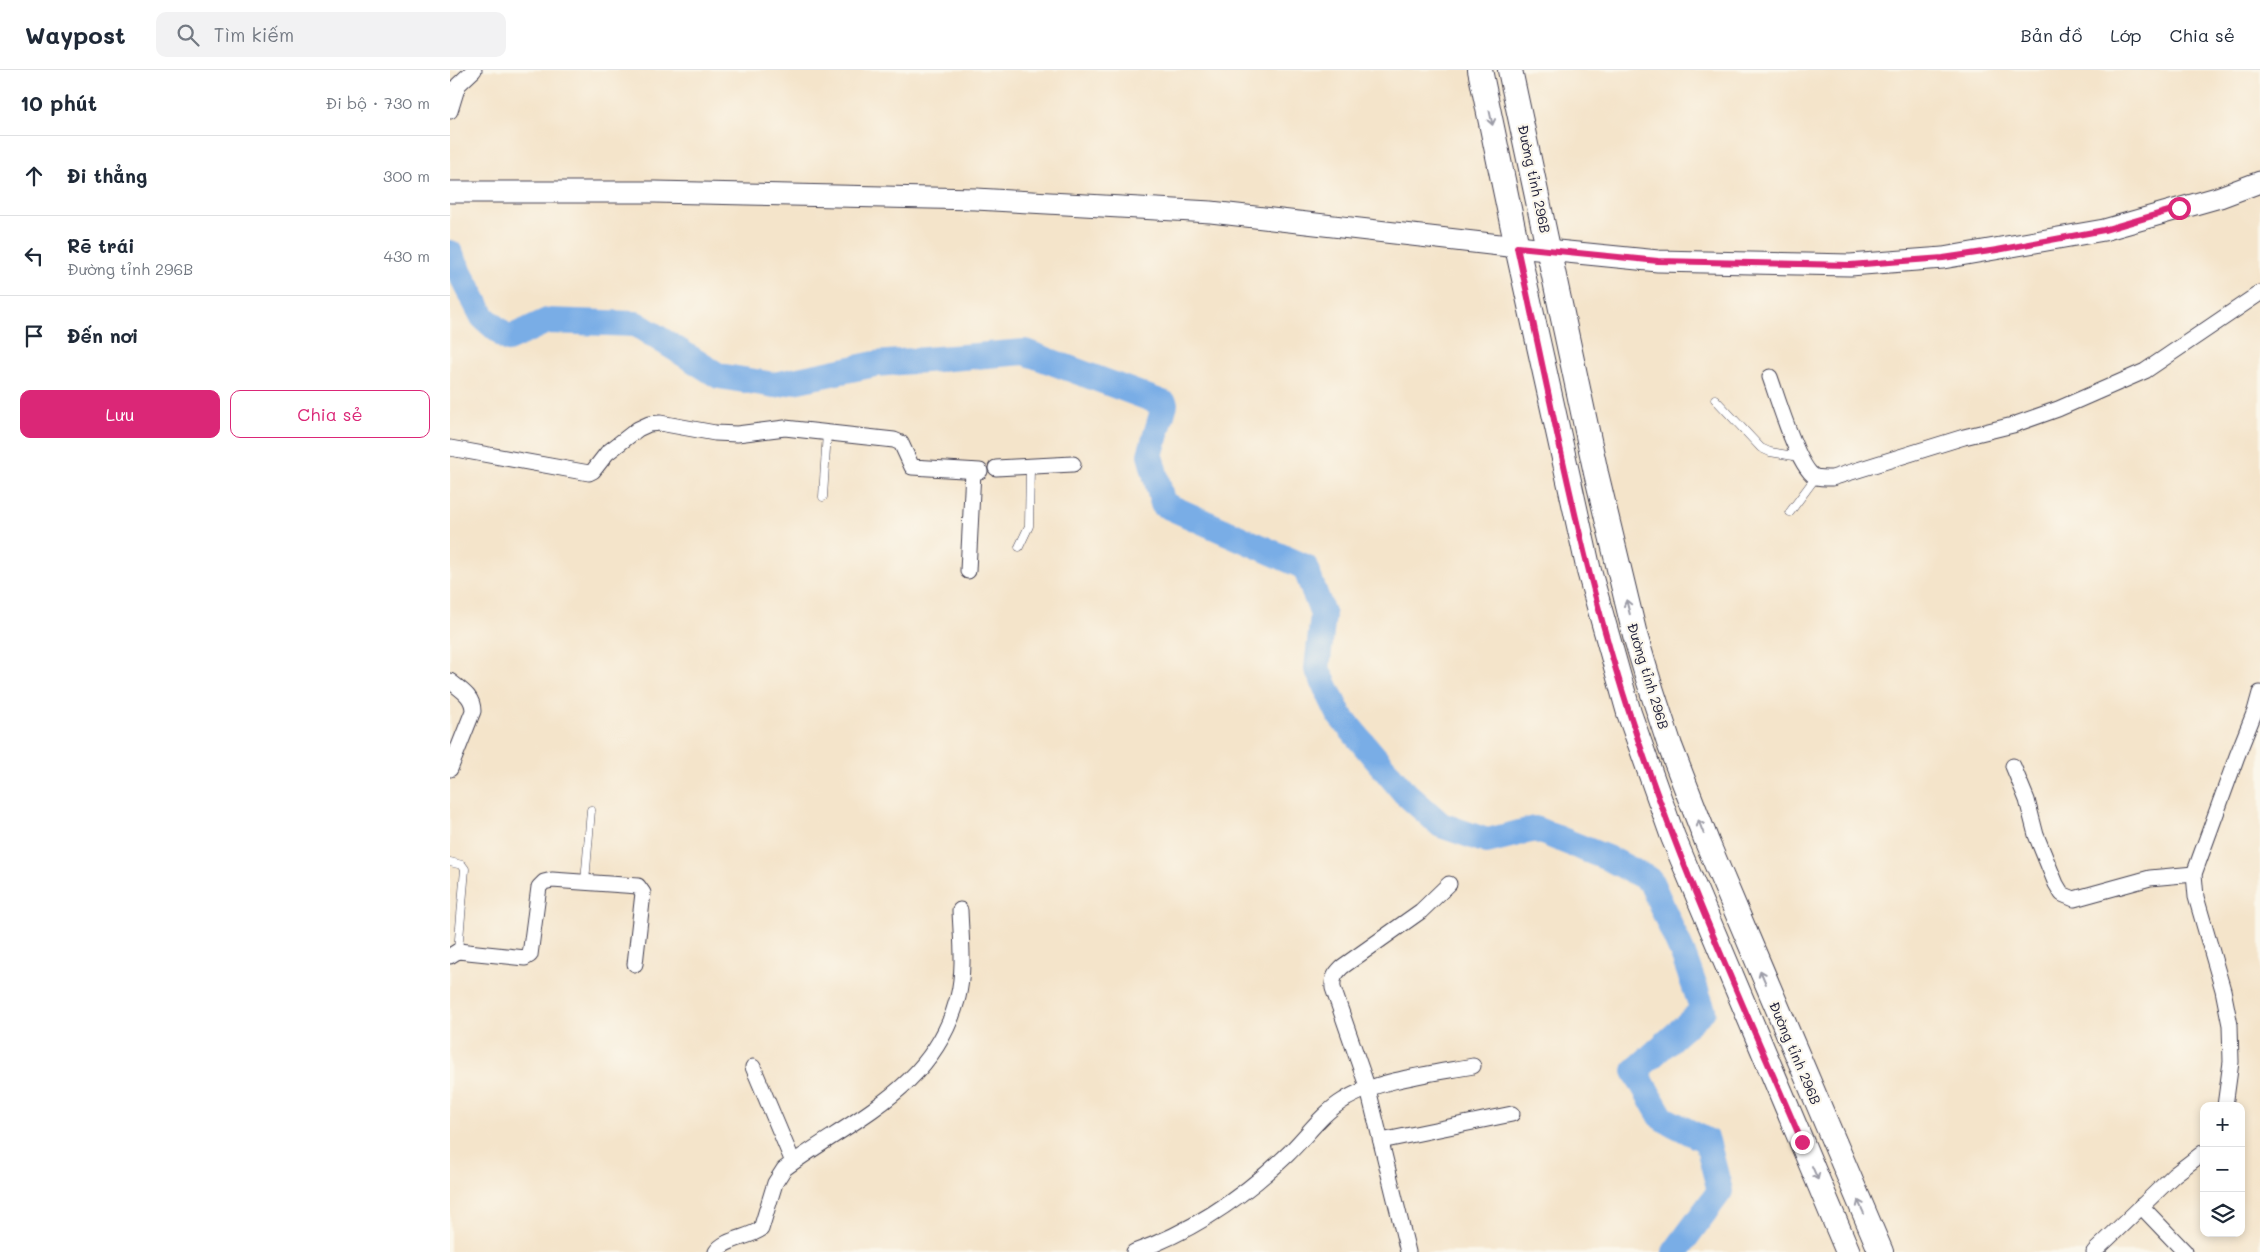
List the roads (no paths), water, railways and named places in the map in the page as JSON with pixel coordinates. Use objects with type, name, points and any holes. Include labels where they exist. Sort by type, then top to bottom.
[{"type":"main road","name":"Đường tỉnh 296B","points":[[1480,70],[1589,571],[1629,713],[1673,837],[1848,1252]]},
{"type":"main road","name":"Đường tỉnh 296B","points":[[1510,70],[1550,250],[1596,473],[1635,635],[1652,691],[1707,842],[1881,1252]]},
{"type":"street","points":[[450,111],[458,86],[474,70]]},
{"type":"street","points":[[450,192],[665,192],[976,199],[1211,212],[1658,261],[1850,265],[1943,258],[2104,230],[2220,197],[2260,182]]},
{"type":"street","points":[[1770,376],[1800,458],[1808,471],[1816,477],[1832,478],[2013,425],[2058,409],[2145,370],[2260,292]]},
{"type":"street","points":[[450,448],[589,473],[593,471],[606,453],[638,429],[649,424],[678,425],[715,433],[737,434],[785,428],[894,440],[901,443],[909,463],[918,468],[976,471],[968,571]]},
{"type":"street","points":[[996,468],[1073,464]]},
{"type":"street","points":[[450,681],[467,695],[473,703],[473,712],[450,769]]},
{"type":"street","points":[[2226,1102],[2231,1062],[2230,1025],[2223,990],[2196,897],[2194,874],[2260,693]]},
{"type":"street","points":[[2013,766],[2027,800],[2036,835],[2062,894],[2074,899],[2150,878],[2194,874]]},
{"type":"street","points":[[454,953],[525,958],[530,956],[539,887],[544,882],[552,880],[632,884],[638,886],[643,893],[635,964]]},
{"type":"street","points":[[1408,1252],[1368,1089],[1333,988],[1333,980],[1336,973],[1342,968],[1421,911],[1449,884]]},
{"type":"street","points":[[716,1252],[725,1244],[753,1235],[761,1229],[775,1183],[784,1170],[793,1162],[889,1099],[910,1081],[935,1052],[948,1025],[958,996],[962,965],[960,910]]},
{"type":"street","points":[[1134,1252],[1176,1234],[1231,1202],[1267,1174],[1304,1140],[1334,1106],[1346,1098],[1368,1089],[1473,1066]]},
{"type":"street","points":[[753,1067],[793,1162]]},
{"type":"street","points":[[1381,1141],[1512,1114]]},
{"type":"street","points":[[2094,1252],[2174,1175],[2200,1155]]},
{"type":"street","points":[[2141,1206],[2186,1252]]},
{"type":"lane","points":[[1715,399],[1761,448],[1770,452],[1800,458]]},
{"type":"lane","points":[[823,498],[827,432]]},
{"type":"lane","points":[[1019,547],[1029,526],[1030,466]]},
{"type":"lane","points":[[1790,512],[1816,477]]},
{"type":"lane","points":[[585,882],[590,810]]},
{"type":"lane","points":[[450,862],[462,865],[464,869],[454,953]]},
{"type":"waterway","points":[[450,253],[483,317],[508,339],[547,321],[636,324],[719,376],[774,385],[875,364],[1025,352],[1165,404],[1150,455],[1163,504],[1305,567],[1323,615],[1317,669],[1340,716],[1404,792],[1441,825],[1487,841],[1535,829],[1612,860],[1650,880],[1683,954],[1703,1010],[1635,1071],[1662,1118],[1707,1141],[1720,1191],[1675,1252]]}]
